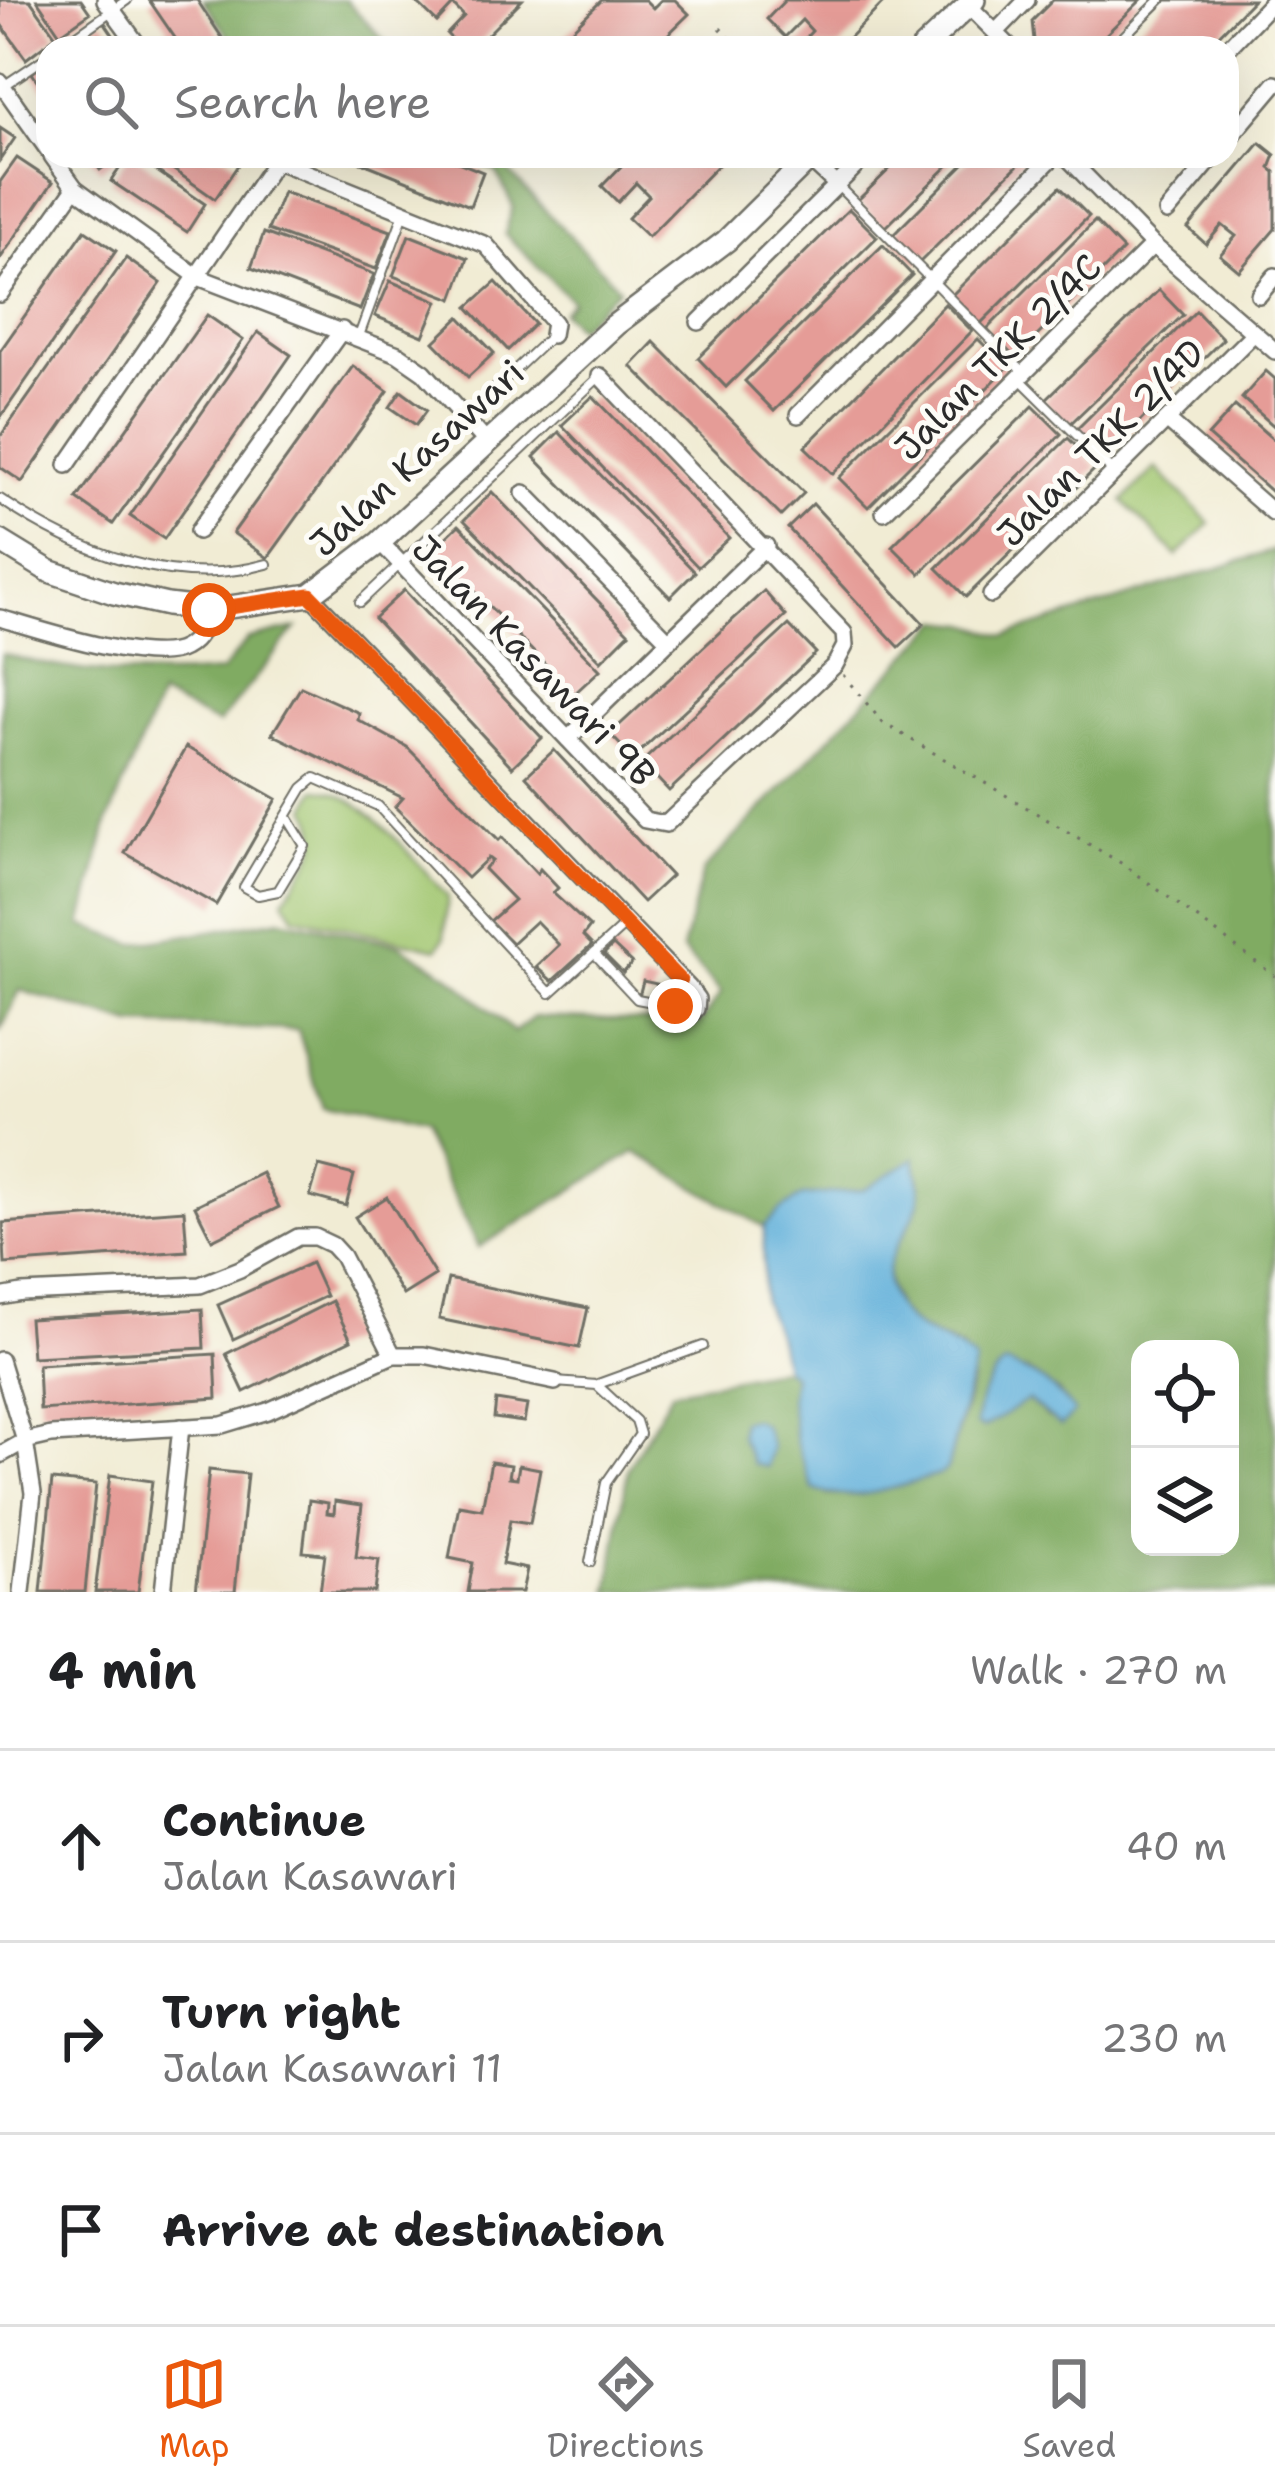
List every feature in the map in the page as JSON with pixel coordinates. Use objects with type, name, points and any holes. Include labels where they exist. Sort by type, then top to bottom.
[{"type":"street","points":[[996,32],[1027,0]]},
{"type":"street","points":[[1239,36],[1274,0]]},
{"type":"street","points":[[936,36],[971,2],[1000,36]]},
{"type":"street","points":[[109,6],[131,36]]},
{"type":"street","points":[[2,84],[36,133]]},
{"type":"street","points":[[1239,127],[1275,84]]},
{"type":"street","points":[[61,168],[75,188],[198,277],[359,336],[424,372],[488,444]]},
{"type":"street","points":[[67,465],[198,277],[266,168]]},
{"type":"street","points":[[296,168],[486,245],[547,310],[554,323],[552,334]]},
{"type":"street","name":"Jalan Kasawari","points":[[0,541],[49,571],[114,593],[209,610],[310,595],[351,568],[615,325],[726,241],[800,168]]},
{"type":"street","points":[[821,168],[837,185]]},
{"type":"street","points":[[699,322],[854,168]]},
{"type":"street","points":[[798,415],[1042,168]]},
{"type":"street","points":[[1078,168],[1153,245],[1275,351]]},
{"type":"street","points":[[1166,212],[1204,168]]},
{"type":"street","points":[[0,295],[75,188]]},
{"type":"street","name":"Jalan TKK 2/4C","points":[[884,512],[1153,245]]},
{"type":"street","points":[[1259,295],[1275,277]]},
{"type":"street","points":[[198,531],[342,330]]},
{"type":"street","name":"Jalan TKK 2/4D","points":[[991,595],[1254,333]]},
{"type":"street","points":[[600,376],[844,633],[845,646],[835,665]]},
{"type":"street","points":[[1168,421],[1273,513]]},
{"type":"street","points":[[524,493],[668,640]]},
{"type":"street","name":"Jalan Kasawari 9B","points":[[380,542],[645,820],[666,824],[835,665]]},
{"type":"street","points":[[568,739],[766,546]]},
{"type":"street","points":[[310,595],[697,999],[689,1017],[675,1006]]},
{"type":"street","points":[[0,618],[135,652],[172,653],[186,648],[203,632],[209,610]]},
{"type":"street","points":[[0,1298],[200,1285],[298,1237],[315,1238],[332,1245],[342,1256],[393,1355]]},
{"type":"street","points":[[0,1455],[25,1441],[51,1435],[222,1425],[393,1355],[424,1355],[555,1382]]},
{"type":"street","points":[[0,1360],[25,1441],[33,1492],[22,1592]]},
{"type":"street","points":[[164,1592],[181,1426]]},
{"type":"lane","points":[[73,36],[109,6],[127,0]]},
{"type":"lane","points":[[1124,36],[1160,0]]},
{"type":"lane","points":[[2,84],[36,63]]},
{"type":"lane","points":[[837,185],[1113,471]]},
{"type":"lane","points":[[359,336],[404,213]]},
{"type":"lane","points":[[465,417],[552,334]]},
{"type":"lane","points":[[360,602],[600,376]]},
{"type":"lane","points":[[0,499],[65,540],[154,567],[201,574],[233,573],[267,564]]},
{"type":"lane","points":[[287,818],[305,846],[278,891],[258,895],[244,887],[304,788],[315,778],[378,806],[550,993],[626,924]]},
{"type":"lane","points":[[594,953],[637,999],[675,1006]]},
{"type":"lane","points":[[555,1382],[597,1385],[703,1346]]},
{"type":"lane","points":[[590,1562],[606,1483],[640,1434],[636,1420],[597,1385]]},
{"type":"path","points":[[720,28],[728,36]]},
{"type":"path","points":[[835,665],[883,723],[1126,866],[1275,976]]},
{"type":"green space","points":[[203,0],[346,0],[380,36],[228,36]]},
{"type":"green space","points":[[488,168],[505,168],[619,288],[577,328],[562,312],[572,301],[505,234],[513,206],[496,171]]},
{"type":"green space","points":[[1156,468],[1210,523],[1177,556],[1123,501]]},
{"type":"green space","points":[[1275,550],[1275,1592],[609,1592],[628,1468],[672,1391],[784,1368],[793,1375],[790,1400],[796,1442],[827,1495],[860,1495],[947,1469],[972,1382],[963,1349],[916,1327],[899,1310],[886,1266],[921,1186],[915,1159],[863,1190],[802,1196],[764,1227],[635,1152],[479,1247],[421,1132],[323,1109],[298,1030],[133,1025],[20,990],[0,1032],[2,654],[111,673],[221,672],[248,639],[296,628],[218,724],[160,696],[107,824],[82,925],[134,944],[281,919],[398,944],[450,976],[514,1032],[534,1017],[700,1023],[721,993],[682,950],[703,871],[940,621],[1005,636]],"holes":[[[1026,1370],[1059,1392],[1073,1412],[1049,1418],[1028,1400],[1018,1403]]]},
{"type":"green space","points":[[316,789],[334,792],[370,815],[448,897],[444,938],[437,949],[294,916],[284,899],[316,844],[314,821],[307,808]]},
{"type":"water","points":[[915,1158],[919,1199],[893,1255],[887,1280],[905,1318],[975,1362],[947,1469],[876,1492],[843,1495],[813,1489],[796,1442],[790,1400],[793,1375],[784,1368],[763,1302],[764,1227],[802,1196],[863,1190]]},
{"type":"water","points":[[1005,1364],[1044,1382],[1074,1412],[1061,1426],[1028,1400],[983,1428],[976,1425],[984,1391]]},
{"type":"water","points":[[753,1419],[764,1426],[771,1447],[767,1467],[753,1464],[740,1436],[741,1421]]},
{"type":"building","points":[[0,0],[30,0],[56,36],[36,36],[36,51],[26,59],[0,23]]},
{"type":"building","points":[[37,0],[81,0],[90,13],[60,34]]},
{"type":"building","points":[[149,0],[197,0],[221,36],[174,36]]},
{"type":"building","points":[[522,0],[486,36],[449,36],[464,16],[453,5],[437,22],[417,3]]},
{"type":"building","points":[[602,0],[645,0],[653,8],[661,0],[675,0],[689,14],[666,36],[565,36]]},
{"type":"building","points":[[785,0],[886,0],[851,36],[807,36],[812,31],[802,20],[784,36],[767,19]]},
{"type":"building","points":[[1053,0],[1141,0],[1104,36],[1034,36],[1032,21]]},
{"type":"building","points":[[1167,0],[1253,0],[1218,36],[1130,36]]},
{"type":"building","points":[[103,20],[114,36],[80,36]]},
{"type":"building","points":[[0,128],[15,138],[0,160]]},
{"type":"building","points":[[1260,143],[1275,155],[1270,168],[1275,172],[1275,229],[1239,271],[1220,255],[1236,236],[1222,225],[1206,244],[1188,228]]},
{"type":"building","points":[[17,158],[53,182],[0,259],[0,182]]},
{"type":"building","points":[[120,168],[152,168],[205,204],[187,232],[111,181]]},
{"type":"building","points":[[171,168],[236,168],[215,199]]},
{"type":"building","points":[[376,168],[473,168],[483,172],[470,206]]},
{"type":"building","points":[[619,168],[715,168],[648,237],[628,218],[649,196],[636,183],[618,202],[602,186]]},
{"type":"building","points":[[891,168],[946,168],[885,228],[857,201]]},
{"type":"building","points":[[960,168],[1015,168],[918,264],[891,237]]},
{"type":"building","points":[[1060,187],[1089,216],[978,326],[950,297]]},
{"type":"building","points":[[283,192],[391,231],[376,269],[268,230]]},
{"type":"building","points":[[849,209],[877,237],[726,387],[698,358]]},
{"type":"building","points":[[1095,221],[1123,250],[1013,360],[984,332]]},
{"type":"building","points":[[85,230],[116,251],[0,418],[0,351]]},
{"type":"building","points":[[264,233],[374,274],[360,310],[251,268]]},
{"type":"building","points":[[409,235],[468,258],[453,299],[393,276]]},
{"type":"building","points":[[883,245],[912,275],[774,411],[745,381]]},
{"type":"building","points":[[126,258],[161,283],[22,482],[0,467],[0,437]]},
{"type":"building","points":[[390,281],[438,301],[423,336],[375,316]]},
{"type":"building","points":[[496,282],[535,324],[508,350],[468,307]]},
{"type":"building","points":[[1159,290],[1183,315],[1068,426],[1044,401]]},
{"type":"building","points":[[945,304],[972,331],[833,474],[805,447]]},
{"type":"building","points":[[1196,311],[1223,339],[1103,458],[1076,430]]},
{"type":"building","points":[[207,315],[243,340],[113,524],[77,499]]},
{"type":"building","points":[[460,317],[494,353],[468,377],[434,342]]},
{"type":"building","points":[[258,332],[291,355],[164,539],[130,516]]},
{"type":"building","points":[[978,339],[1007,368],[868,507],[839,478]]},
{"type":"building","points":[[654,342],[804,493],[781,516],[631,366]]},
{"type":"building","points":[[353,366],[388,391],[268,558],[233,533]]},
{"type":"building","points":[[1266,371],[1275,379],[1275,427],[1242,398]]},
{"type":"building","points":[[401,391],[427,410],[416,425],[390,407]]},
{"type":"building","points":[[593,396],[729,538],[698,567],[562,425]]},
{"type":"building","points":[[1033,406],[1061,434],[920,574],[892,546]]},
{"type":"building","points":[[1235,406],[1275,441],[1275,495],[1208,436]]},
{"type":"building","points":[[559,432],[695,572],[670,597],[534,457]]},
{"type":"building","points":[[1068,438],[1097,467],[966,597],[937,568]]},
{"type":"building","points":[[492,492],[629,633],[601,661],[464,520]]},
{"type":"building","points":[[813,504],[924,624],[899,647],[788,528]]},
{"type":"building","points":[[459,525],[600,670],[574,694],[434,549]]},
{"type":"building","points":[[404,590],[542,738],[512,767],[374,618]]},
{"type":"building","points":[[764,591],[786,616],[633,758],[610,734]]},
{"type":"building","points":[[789,625],[816,653],[669,791],[642,762]]},
{"type":"building","points":[[301,687],[359,713],[358,720],[407,747],[499,840],[502,837],[537,874],[540,869],[558,888],[553,893],[590,927],[583,936],[592,945],[552,981],[536,967],[559,945],[536,921],[512,943],[490,921],[514,900],[484,869],[492,861],[488,858],[467,878],[395,807],[403,798],[272,734]]},
{"type":"building","points":[[186,747],[277,799],[216,905],[125,853]]},
{"type":"building","points":[[554,750],[671,876],[643,902],[526,776]]},
{"type":"building","points":[[613,945],[632,963],[623,973],[604,954]]},
{"type":"building","points":[[643,981],[657,984],[652,999],[639,996]]},
{"type":"building","points":[[319,1166],[354,1175],[346,1206],[310,1196]]},
{"type":"building","points":[[262,1173],[279,1207],[212,1240],[195,1206]]},
{"type":"building","points":[[387,1197],[435,1275],[403,1295],[355,1217]]},
{"type":"building","points":[[184,1210],[187,1251],[5,1264],[3,1223]]},
{"type":"building","points":[[311,1263],[326,1296],[233,1339],[218,1305]]},
{"type":"building","points":[[448,1279],[588,1308],[579,1348],[439,1319]]},
{"type":"building","points":[[332,1301],[351,1340],[244,1392],[226,1354]]},
{"type":"building","points":[[202,1309],[204,1348],[32,1357],[29,1319]]},
{"type":"building","points":[[215,1354],[217,1398],[40,1410],[38,1365]]},
{"type":"building","points":[[496,1400],[527,1405],[524,1422],[494,1418]]},
{"type":"building","points":[[491,1462],[511,1465],[509,1477],[517,1478],[519,1465],[540,1469],[530,1523],[510,1520],[502,1564],[527,1569],[522,1592],[468,1592],[473,1563],[449,1558],[459,1505],[482,1509]]},
{"type":"building","points":[[209,1470],[247,1474],[235,1592],[196,1592]]},
{"type":"building","points":[[110,1475],[152,1481],[138,1592],[95,1592]]},
{"type":"building","points":[[52,1480],[96,1484],[85,1592],[41,1592]]},
{"type":"building","points":[[309,1500],[328,1503],[327,1513],[334,1514],[335,1501],[362,1505],[356,1557],[379,1560],[375,1592],[320,1592],[325,1554],[303,1552]]},
{"type":"route","points":[[209,610],[310,595],[680,981],[673,996],[675,1006]]}]
